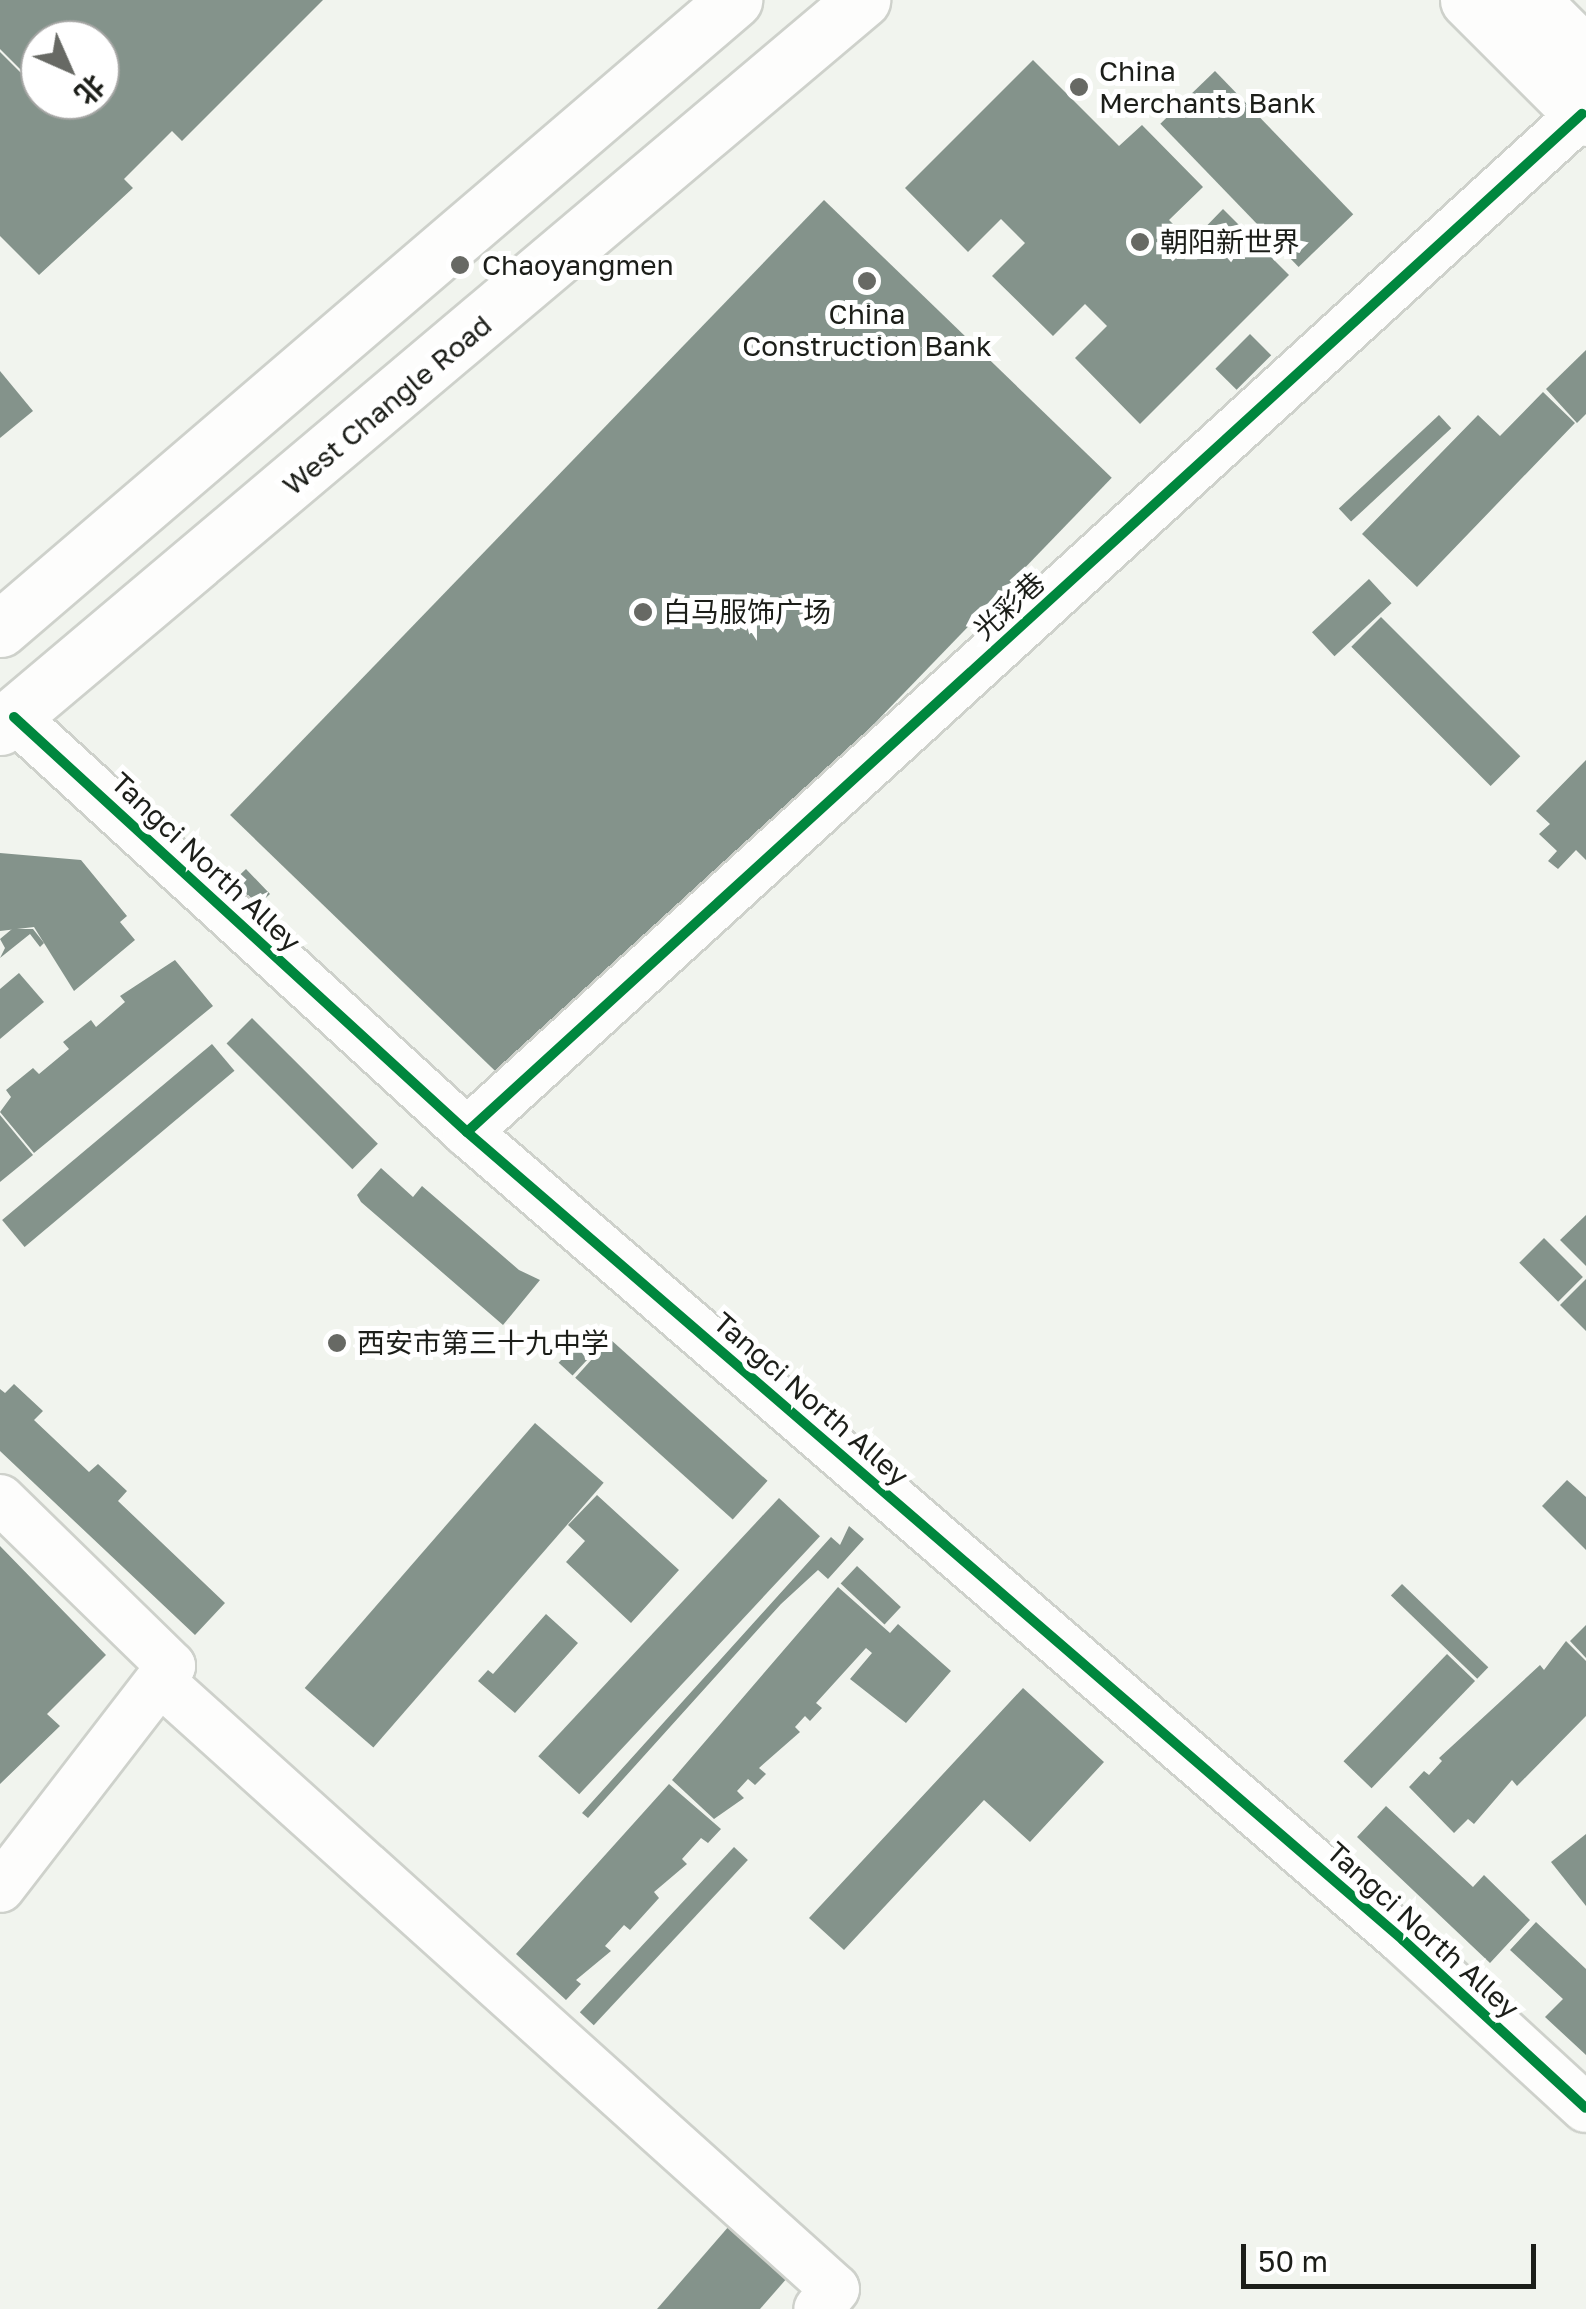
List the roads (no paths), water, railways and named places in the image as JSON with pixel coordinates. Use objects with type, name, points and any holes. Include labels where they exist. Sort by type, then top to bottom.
[{"type":"main road","points":[[0,629],[734,0]]},
{"type":"main road","name":"West Changle Road","points":[[7,722],[862,0]]},
{"type":"main road","points":[[1468,0],[1584,116]]},
{"type":"main road","points":[[1530,0],[1586,55]]},
{"type":"street","name":"光彩巷","points":[[467,1132],[1584,116]]},
{"type":"street","name":"Tangci North Alley","points":[[7,722],[467,1132],[1403,1940],[1586,2108]]},
{"type":"street","points":[[0,1498],[171,1666],[0,1888]]},
{"type":"street","points":[[160,1681],[835,2289],[818,2309]]},
{"type":"place","name":"China Merchants Bank","points":[[1079,87]]},
{"type":"place","name":"朝阳新世界","points":[[1140,242]]},
{"type":"place","name":"Chaoyangmen","points":[[460,265]]},
{"type":"place","name":"China Construction Bank","points":[[867,281]]},
{"type":"place","name":"白马服饰广场","points":[[643,612]]},
{"type":"place","name":"西安市第三十九中学","points":[[337,1343]]}]
